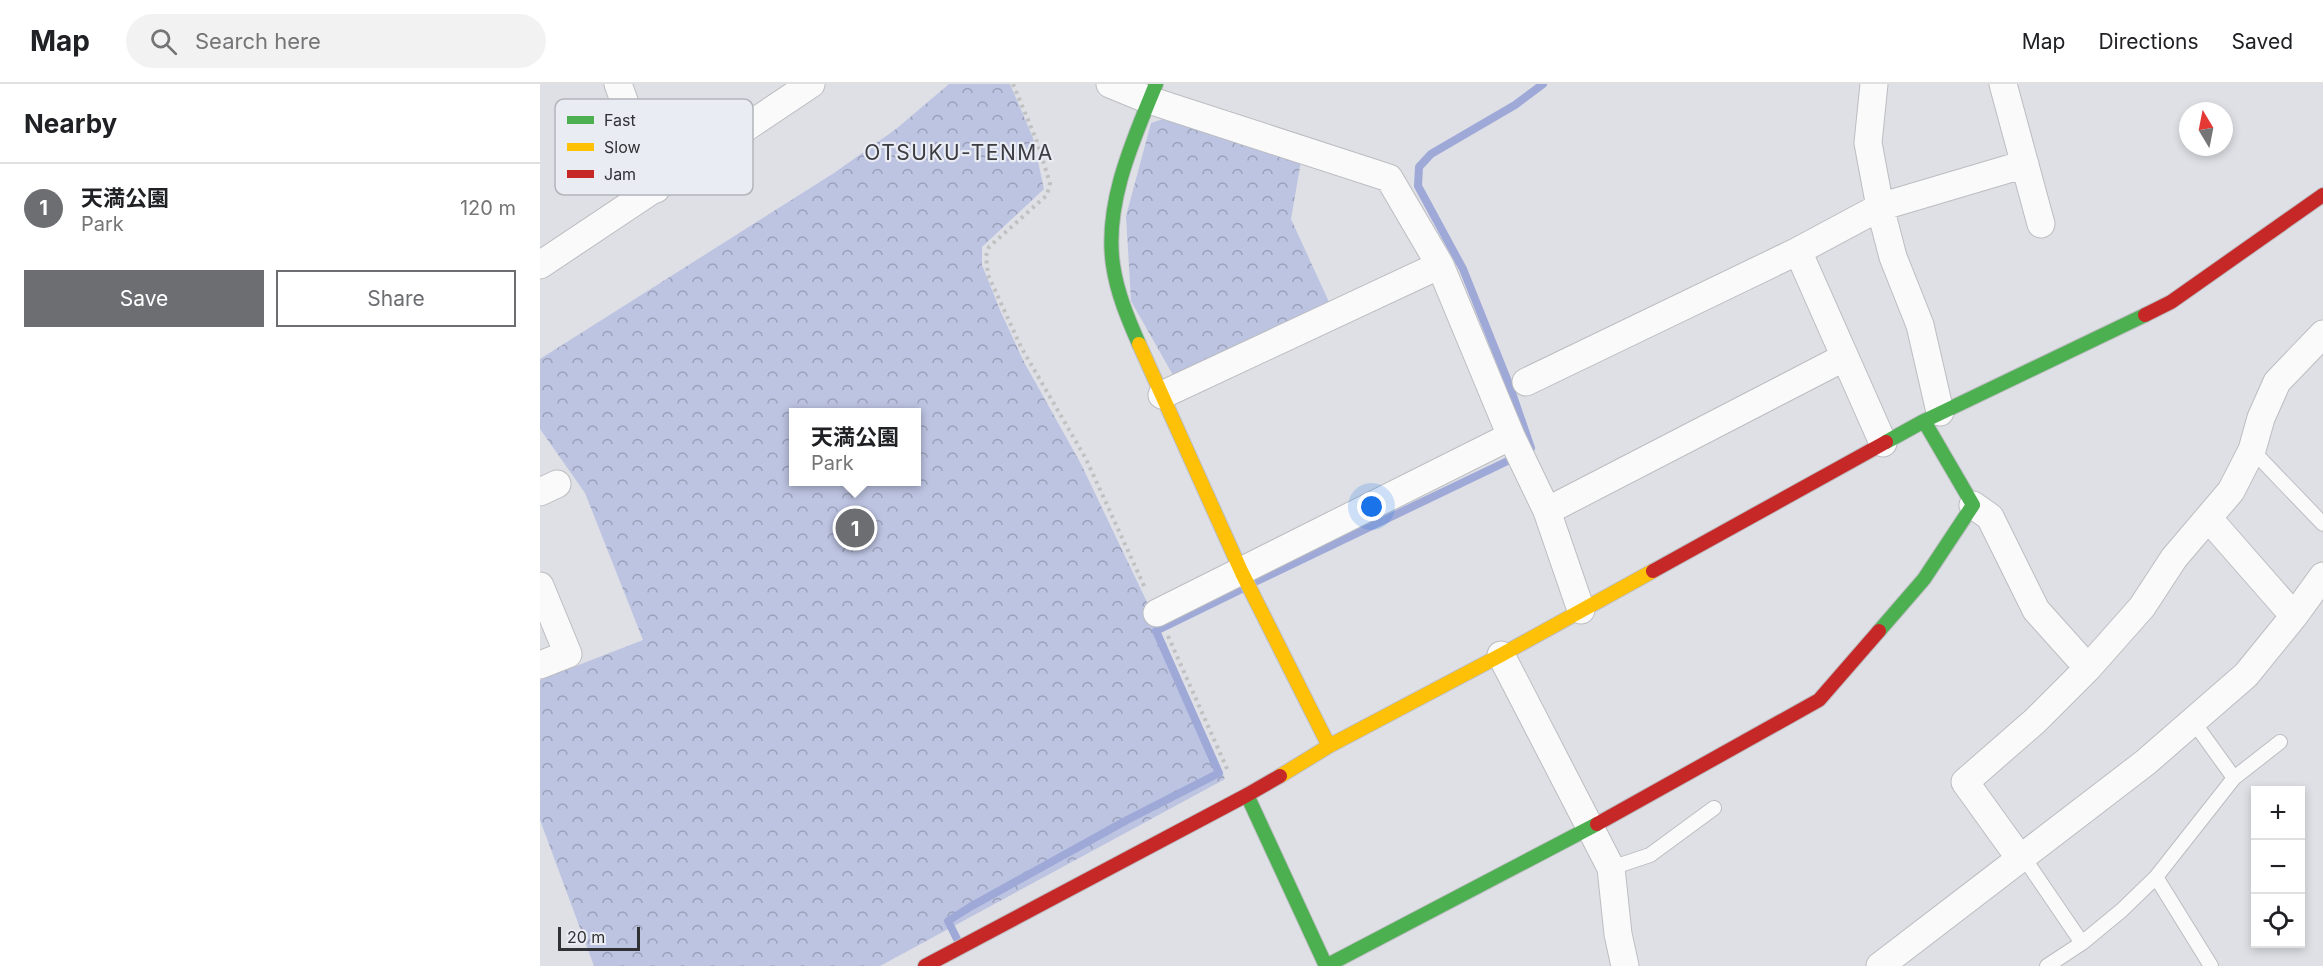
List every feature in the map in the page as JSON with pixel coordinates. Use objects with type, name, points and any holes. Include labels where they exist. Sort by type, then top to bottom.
[{"type":"street","points":[[618,84],[623,99]]},
{"type":"street","points":[[753,123],[811,84]]},
{"type":"street","points":[[1110,84],[1152,92],[1389,178],[1440,265],[1511,436],[1547,511],[1581,610]]},
{"type":"street","points":[[1874,84],[1868,143],[1880,207],[1893,257],[1920,325],[1932,416],[1973,505],[1990,517],[2036,610],[2088,668]]},
{"type":"street","points":[[2003,84],[2041,224]]},
{"type":"street","points":[[1152,92],[1121,180],[1115,205],[1112,247],[1117,282],[1129,322],[1242,573],[1329,746]]},
{"type":"street","points":[[1526,382],[1798,251],[1880,207],[2025,164]]},
{"type":"street","points":[[540,266],[647,195]]},
{"type":"street","points":[[925,966],[1247,795],[1329,746],[1501,655],[1932,416],[2171,302],[2323,195]]},
{"type":"street","points":[[1798,251],[1883,443]]},
{"type":"street","points":[[1162,395],[1440,265]]},
{"type":"street","points":[[2021,856],[1965,782],[2036,721],[2088,668],[2142,607],[2174,558],[2231,491],[2252,450],[2261,417],[2277,382],[2323,334]]},
{"type":"street","points":[[1547,511],[1845,357]]},
{"type":"street","points":[[1157,614],[1511,436]]},
{"type":"street","points":[[1247,795],[1326,966],[1591,827],[1819,700],[1924,579],[1973,505]]},
{"type":"street","points":[[2209,519],[2294,616]]},
{"type":"street","points":[[1895,961],[2021,856],[2146,762],[2246,675],[2323,576]]},
{"type":"street","points":[[540,586],[568,654],[540,665]]},
{"type":"street","points":[[1501,655],[1611,868],[1618,934],[1625,966]]},
{"type":"lane","points":[[2252,450],[2323,524]]},
{"type":"lane","points":[[2193,721],[2234,778]]},
{"type":"lane","points":[[2047,966],[2082,943],[2122,910],[2156,877],[2234,778],[2280,742]]},
{"type":"lane","points":[[1611,868],[1650,855],[1714,808]]},
{"type":"lane","points":[[2021,856],[2082,943]]},
{"type":"lane","points":[[2156,877],[2211,966]]},
{"type":"path","points":[[1013,84],[1036,139],[1050,183],[1047,195],[989,247],[986,256],[988,274],[1021,347],[1086,459],[1157,614]]},
{"type":"path","points":[[1169,638],[1230,774],[1247,795]]},
{"type":"green space","points":[[949,84],[1010,84],[1033,138],[1044,189],[982,247],[982,265],[1024,362],[1081,464],[1157,623],[1225,779],[880,966],[594,966],[540,820],[540,680],[643,640],[585,493],[540,429],[540,359],[834,173],[896,129]]},
{"type":"green space","points":[[1169,117],[1301,161],[1291,219],[1329,302],[1193,371],[1174,377],[1131,301],[1126,216],[1151,123]]},
{"type":"waterway","points":[[1529,450],[1531,448],[1509,384],[1463,269],[1418,186],[1419,167],[1431,154],[1515,105],[1543,84]]},
{"type":"waterway","points":[[1253,583],[1518,456]]},
{"type":"waterway","points":[[958,941],[948,921],[1127,820],[1219,773],[1156,631],[1242,589]]},
{"type":"traffic: fast","points":[[1139,344],[1117,286],[1111,242],[1122,173],[1156,84]]},
{"type":"traffic: fast","points":[[1886,442],[1924,421],[2145,315]]},
{"type":"traffic: fast","points":[[1879,631],[1924,579],[1973,505],[1924,421]]},
{"type":"traffic: fast","points":[[1247,795],[1326,966],[1597,824]]},
{"type":"traffic: slow","points":[[1139,344],[1242,573],[1329,746]]},
{"type":"traffic: slow","points":[[1280,776],[1329,746],[1653,571]]},
{"type":"traffic: jam","points":[[2145,315],[2171,302],[2323,195]]},
{"type":"traffic: jam","points":[[1653,571],[1886,442]]},
{"type":"traffic: jam","points":[[1597,824],[1819,700],[1879,631]]},
{"type":"traffic: jam","points":[[925,966],[1280,776]]},
{"type":"place","name":"天満公園","points":[[855,528]]},
{"type":"district","name":"OTSUKU-TENMA","points":[[959,153]]}]
